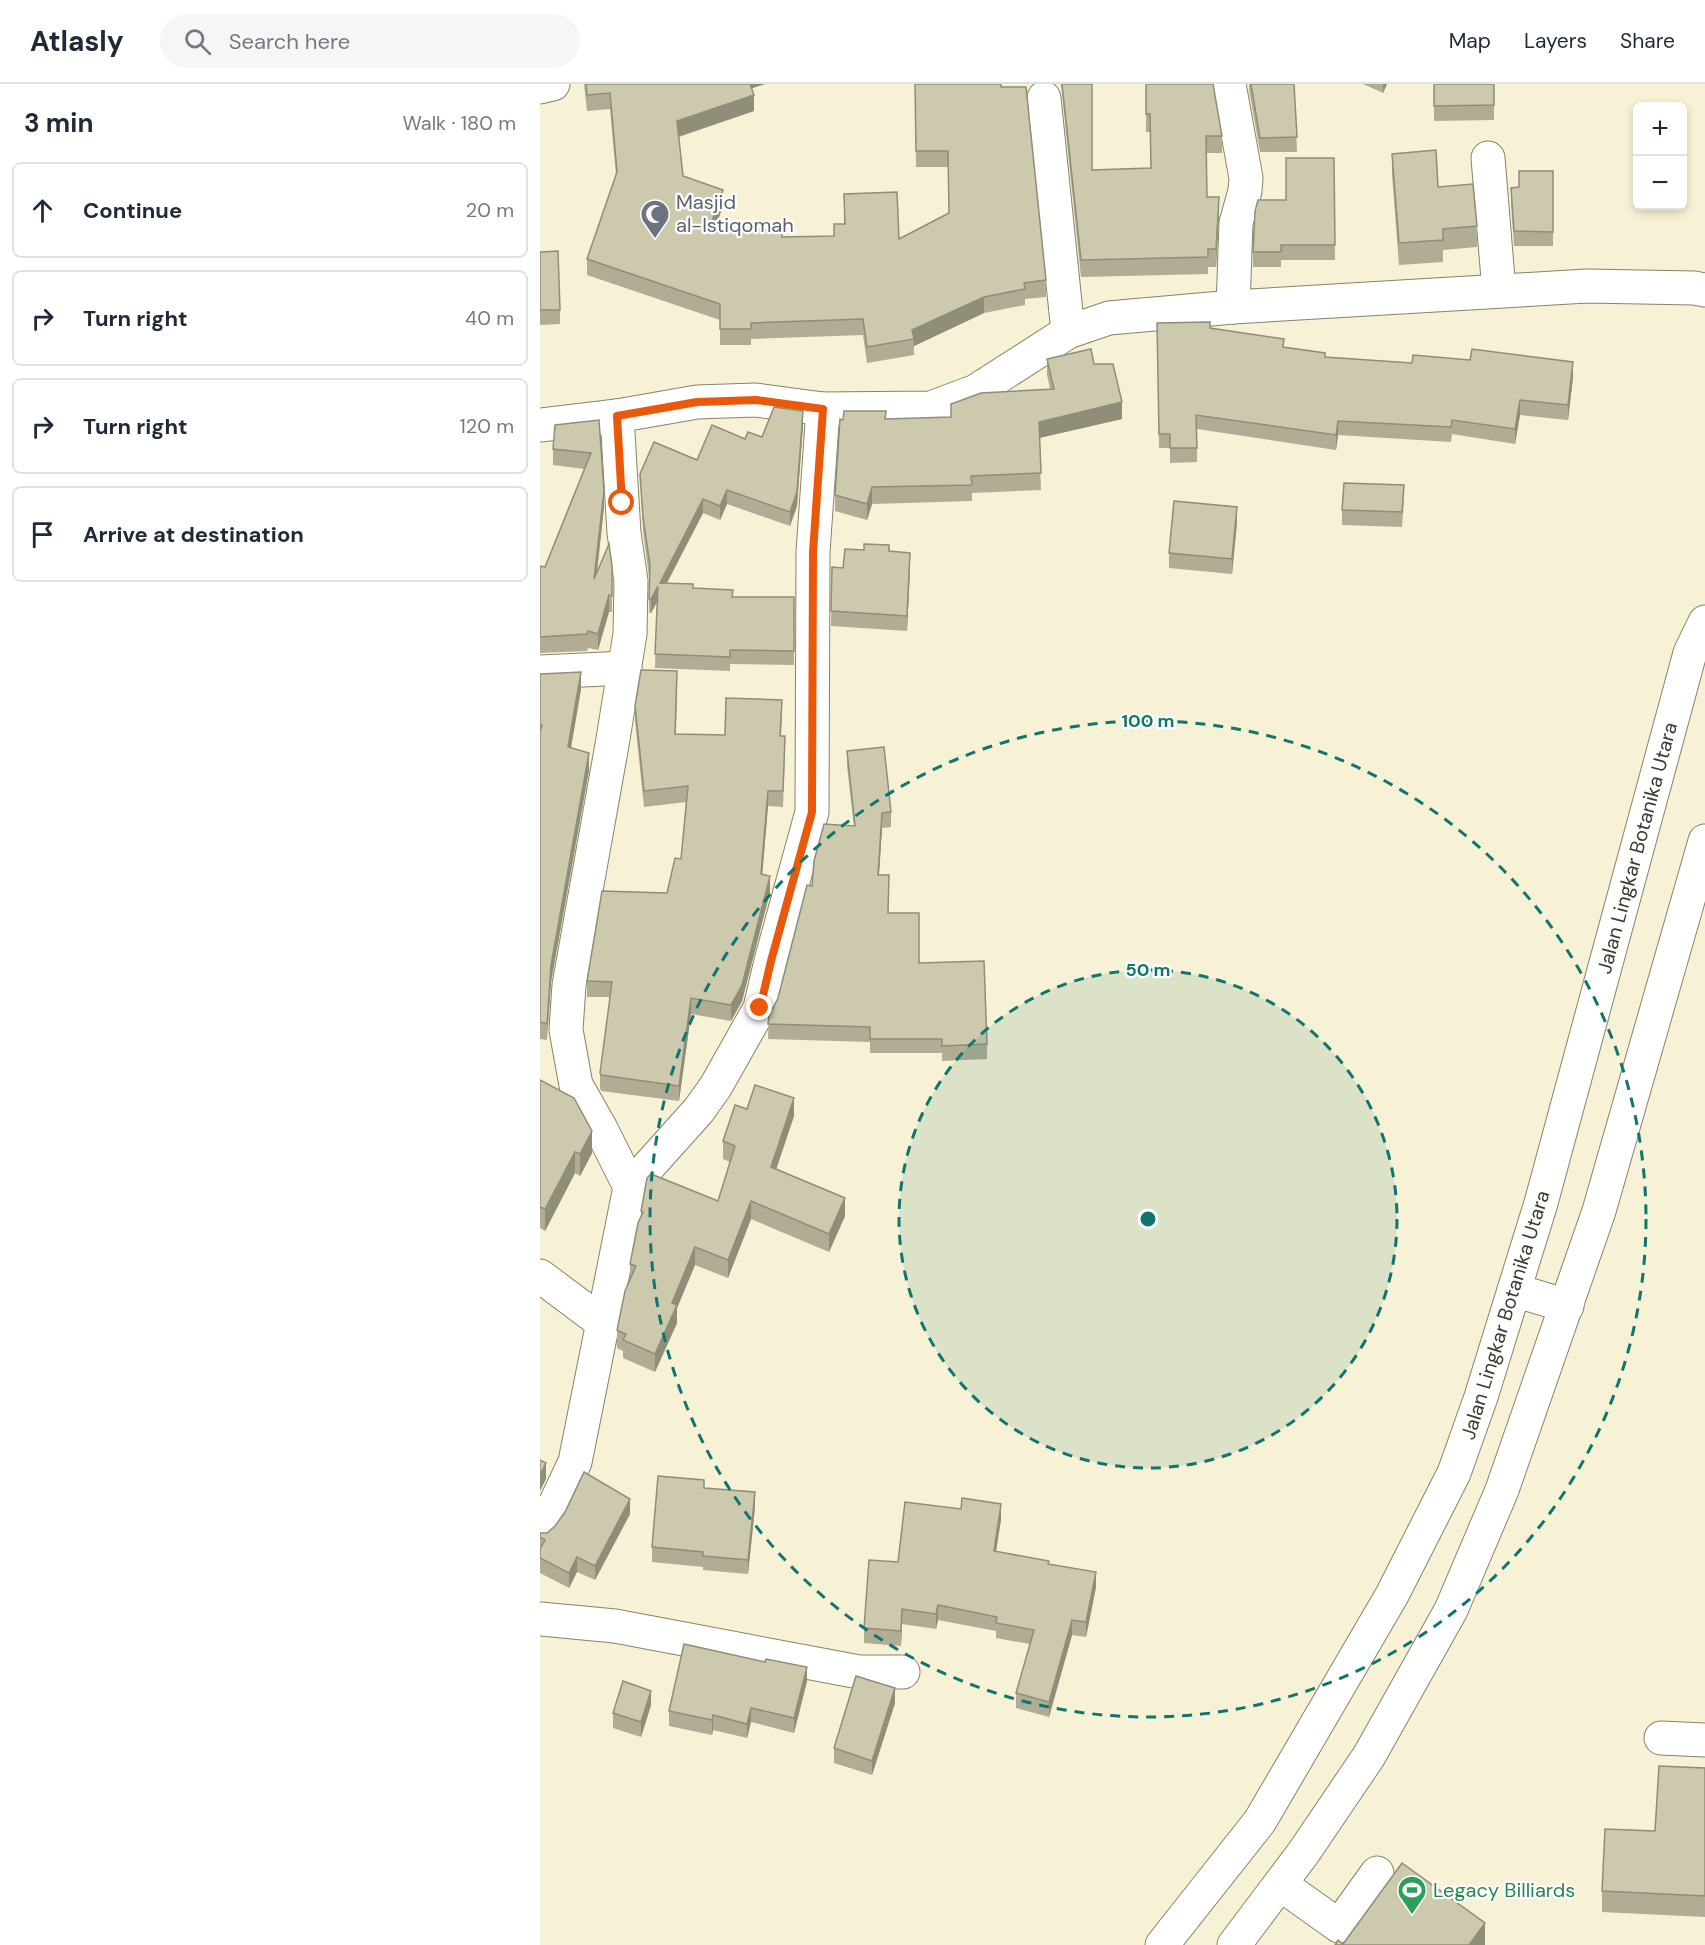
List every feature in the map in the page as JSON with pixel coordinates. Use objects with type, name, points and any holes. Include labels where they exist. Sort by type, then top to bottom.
[{"type":"street","points":[[540,87],[553,84]]},
{"type":"street","points":[[1229,84],[1246,178],[1245,191],[1236,223],[1233,307]]},
{"type":"street","points":[[1044,98],[1068,332]]},
{"type":"street","points":[[1488,158],[1499,291]]},
{"type":"street","points":[[540,425],[617,416],[697,402],[756,400],[823,409],[931,408],[976,391],[1068,332],[1109,318],[1233,307],[1587,286],[1705,290]]},
{"type":"street","points":[[540,1530],[548,1519],[576,1462],[630,1187],[699,1110],[716,1086],[760,1008],[812,812],[813,552],[823,409]]},
{"type":"street","points":[[617,416],[624,533],[631,581],[630,634],[569,985],[566,1030],[576,1085],[630,1187]]},
{"type":"street","name":"Jalan Lingkar Botanika Utara","points":[[1162,1945],[1260,1821],[1392,1595],[1454,1473],[1481,1397],[1541,1203],[1690,653],[1705,622]]},
{"type":"street","points":[[540,672],[624,668]]},
{"type":"street","points":[[1234,1945],[1280,1884],[1369,1756],[1451,1610],[1502,1490],[1599,1212],[1705,841]]},
{"type":"street","points":[[540,1276],[603,1323]]},
{"type":"street","points":[[1514,1290],[1567,1306]]},
{"type":"street","points":[[540,1619],[615,1626],[859,1672],[903,1672]]},
{"type":"street","points":[[1661,1738],[1705,1740]]},
{"type":"street","points":[[1280,1884],[1339,1926],[1377,1873]]},
{"type":"building","points":[[586,84],[750,84],[754,95],[677,121],[683,176],[723,190],[708,232],[782,229],[782,237],[834,236],[834,224],[845,224],[844,194],[897,192],[899,239],[949,213],[948,151],[916,151],[915,84],[1001,84],[1001,87],[1026,87],[1046,280],[1024,283],[1025,289],[984,297],[912,330],[914,339],[867,347],[863,319],[751,323],[751,329],[720,329],[720,304],[587,259],[617,172],[610,93],[587,95]]},
{"type":"building","points":[[1062,84],[1092,84],[1092,170],[1151,168],[1150,114],[1146,114],[1146,84],[1213,84],[1222,136],[1206,136],[1207,197],[1219,197],[1216,249],[1208,249],[1208,257],[1081,260]]},
{"type":"building","points":[[1251,84],[1294,84],[1297,137],[1260,138]]},
{"type":"building","points":[[1434,84],[1494,84],[1494,105],[1434,106]]},
{"type":"building","points":[[1436,150],[1438,187],[1473,184],[1477,226],[1443,229],[1443,240],[1399,243],[1392,154]]},
{"type":"building","points":[[1286,158],[1334,158],[1335,245],[1281,245],[1281,252],[1253,252],[1255,211],[1258,200],[1286,200]]},
{"type":"building","points":[[1519,171],[1553,171],[1553,232],[1514,231],[1511,188],[1519,187]]},
{"type":"building","points":[[558,251],[560,310],[540,310],[540,252]]},
{"type":"building","points":[[1210,322],[1210,328],[1284,339],[1283,347],[1325,353],[1325,357],[1412,363],[1413,355],[1470,360],[1472,349],[1573,362],[1568,405],[1520,400],[1515,429],[1452,420],[1451,427],[1338,421],[1336,435],[1196,415],[1197,448],[1170,448],[1170,434],[1159,434],[1157,323]]},
{"type":"building","points":[[1091,349],[1094,364],[1113,364],[1122,402],[1039,422],[1041,473],[971,476],[972,485],[872,487],[867,504],[835,495],[840,419],[843,420],[844,411],[886,411],[885,419],[951,417],[951,404],[981,393],[1054,389],[1047,359]]},
{"type":"building","points":[[774,407],[803,411],[797,492],[790,512],[727,490],[720,506],[703,499],[660,583],[693,584],[693,588],[733,590],[732,597],[794,597],[794,651],[730,650],[730,657],[655,654],[658,586],[649,599],[650,565],[640,474],[654,442],[697,460],[712,425],[745,439],[748,432],[762,437]]},
{"type":"building","points":[[599,420],[604,491],[594,579],[609,544],[612,596],[609,595],[598,634],[588,631],[587,634],[540,637],[540,566],[545,567],[591,453],[553,449],[555,425]]},
{"type":"building","points":[[1344,483],[1404,485],[1402,512],[1342,510]]},
{"type":"building","points":[[1174,501],[1237,507],[1232,559],[1169,553]]},
{"type":"building","points":[[864,544],[889,545],[889,551],[910,553],[907,616],[831,611],[832,567],[843,568],[845,549],[864,550]]},
{"type":"building","points":[[641,670],[677,671],[675,734],[725,735],[726,698],[782,700],[780,736],[785,736],[783,791],[768,791],[761,874],[770,876],[742,985],[731,1005],[691,998],[679,1086],[601,1075],[612,982],[587,981],[602,891],[667,893],[675,858],[681,859],[688,786],[644,791],[635,706]]},
{"type":"building","points":[[581,672],[568,747],[589,753],[551,965],[547,1024],[540,1022],[540,732],[542,725],[540,725],[540,674]]},
{"type":"building","points":[[884,747],[891,812],[882,813],[878,875],[889,875],[888,913],[919,913],[919,963],[984,961],[987,1044],[942,1046],[942,1039],[870,1039],[870,1027],[768,1024],[769,1016],[778,998],[807,885],[812,886],[814,861],[824,824],[855,826],[847,751]]},
{"type":"building","points":[[540,1080],[574,1098],[592,1131],[580,1154],[575,1152],[545,1209],[540,1207]]},
{"type":"building","points":[[755,1085],[794,1098],[771,1167],[845,1198],[829,1234],[751,1201],[728,1260],[695,1247],[672,1303],[677,1305],[655,1354],[623,1340],[626,1334],[617,1330],[625,1291],[636,1266],[630,1264],[638,1223],[643,1212],[641,1211],[647,1178],[651,1174],[718,1201],[735,1146],[723,1141],[735,1105],[747,1109]]},
{"type":"building","points":[[540,1460],[546,1463],[540,1475]]},
{"type":"building","points":[[584,1472],[630,1499],[595,1566],[577,1557],[569,1573],[540,1558],[540,1549],[545,1540],[540,1537],[540,1533],[547,1533],[555,1526],[565,1512]]},
{"type":"building","points":[[658,1476],[704,1480],[704,1488],[755,1492],[748,1560],[703,1556],[703,1552],[652,1547]]},
{"type":"building","points":[[962,1498],[1001,1504],[994,1551],[1049,1561],[1048,1564],[1096,1572],[1086,1622],[1072,1620],[1049,1702],[1016,1693],[1034,1630],[996,1623],[997,1617],[938,1605],[936,1614],[902,1609],[901,1631],[864,1628],[869,1560],[898,1562],[905,1502],[961,1509]]},
{"type":"building","points":[[684,1644],[765,1662],[766,1659],[807,1667],[794,1718],[751,1708],[747,1724],[713,1715],[712,1720],[669,1711]]},
{"type":"building","points":[[856,1676],[895,1688],[872,1761],[834,1748]]},
{"type":"building","points":[[623,1681],[651,1691],[641,1722],[613,1713]]},
{"type":"building","points":[[1659,1766],[1705,1768],[1705,1896],[1602,1891],[1605,1829],[1655,1831]]},
{"type":"building","points":[[1402,1863],[1485,1923],[1469,1945],[1335,1945],[1338,1940],[1343,1944]]},
{"type":"place","name":"Masjid al-Istiqomah","points":[[655,240]]},
{"type":"place","name":"Legacy Billiards","points":[[1412,1916]]},
{"type":"route","points":[[622,503],[617,416],[697,402],[756,400],[823,409],[813,552],[812,812],[760,1008]]}]
